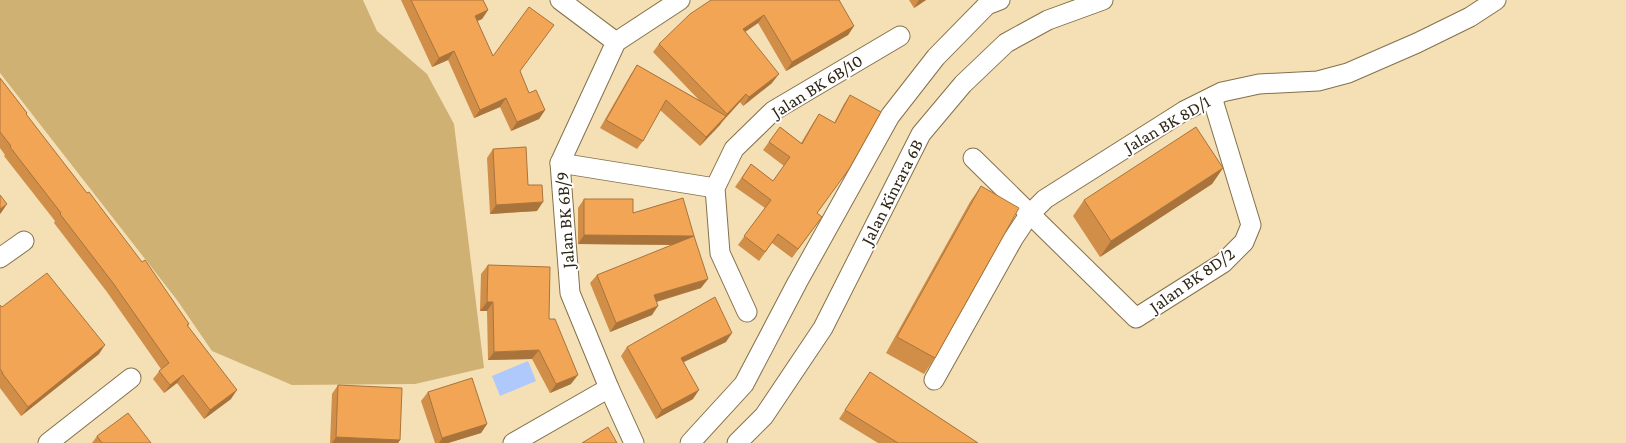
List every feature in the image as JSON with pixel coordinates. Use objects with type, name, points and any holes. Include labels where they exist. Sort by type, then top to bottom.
[{"type":"street","points":[[560,0],[616,42],[680,0]]},
{"type":"street","name":"Jalan Kinrara 6B","points":[[737,443],[764,416],[823,328],[921,134],[963,84],[1006,42],[1048,20],[1103,0]]},
{"type":"street","name":"Jalan BK 8D/1","points":[[934,380],[1013,239],[1030,214],[1045,199],[1184,111],[1222,92],[1259,84],[1318,81],[1348,73],[1426,39],[1470,17],[1496,0]]},
{"type":"street","name":"Jalan Kinrara 6B","points":[[690,443],[744,384],[797,283],[890,116],[936,56],[990,2]]},
{"type":"street","name":"Jalan BK 6B/10","points":[[715,188],[734,149],[773,111],[900,36]]},
{"type":"street","name":"Jalan BK 6B/9","points":[[616,42],[560,163],[570,292],[609,388],[634,443]]},
{"type":"street","name":"Jalan BK 8D/2","points":[[1030,214],[1136,318],[1223,262],[1244,242],[1251,224],[1212,97]]},
{"type":"street","points":[[973,158],[1030,214]]},
{"type":"street","points":[[560,163],[715,188],[720,253],[747,312]]},
{"type":"street","points":[[0,258],[24,240]]},
{"type":"street","points":[[48,443],[131,378]]},
{"type":"street","points":[[513,443],[609,388]]},
{"type":"shaded area","points":[[0,0],[363,0],[377,31],[427,74],[454,124],[484,368],[415,384],[292,385],[212,351],[177,300],[0,73]]},
{"type":"water","points":[[528,361],[536,381],[500,396],[492,376]]},
{"type":"building","points":[[411,0],[483,0],[488,10],[475,16],[493,56],[529,7],[554,25],[520,71],[529,93],[536,90],[545,110],[517,122],[506,98],[480,110],[454,51],[439,58]]},
{"type":"building","points":[[711,0],[839,0],[854,26],[792,62],[764,15],[743,29],[779,74],[749,97],[746,94],[727,114],[659,44],[690,14]]},
{"type":"building","points":[[637,65],[726,116],[706,137],[666,100],[643,141],[606,120]]},
{"type":"building","points":[[0,78],[87,193],[89,192],[142,262],[145,260],[189,324],[187,325],[237,390],[210,410],[183,375],[170,385],[159,371],[169,363],[113,283],[0,132]]},
{"type":"building","points":[[850,95],[881,112],[849,169],[817,213],[822,217],[798,249],[778,234],[765,252],[744,236],[771,200],[742,178],[751,164],[773,181],[790,157],[769,142],[780,127],[802,144],[819,114],[835,123]]},
{"type":"building","points":[[1196,127],[1223,168],[1111,241],[1084,200]]},
{"type":"building","points":[[526,147],[528,185],[542,185],[543,202],[496,205],[493,149]]},
{"type":"building","points":[[981,186],[1019,208],[935,358],[897,337]]},
{"type":"building","points":[[0,195],[7,204],[0,209]]},
{"type":"building","points":[[683,198],[694,236],[584,235],[584,199],[633,199],[633,213]]},
{"type":"building","points":[[694,236],[708,279],[654,295],[658,306],[616,323],[597,275]]},
{"type":"building","points":[[488,265],[550,267],[549,319],[555,319],[578,375],[556,384],[539,350],[494,352],[493,302],[487,302]]},
{"type":"building","points":[[47,273],[105,345],[28,407],[0,369],[0,305],[2,307]]},
{"type":"building","points":[[715,297],[732,333],[681,358],[699,390],[662,410],[627,347]]},
{"type":"building","points":[[870,372],[978,443],[898,443],[845,410]]},
{"type":"building","points":[[472,378],[487,424],[442,438],[428,392]]},
{"type":"building","points":[[338,385],[402,388],[400,440],[336,437]]},
{"type":"building","points":[[128,413],[151,443],[102,443],[97,436]]},
{"type":"building","points":[[608,427],[617,443],[582,443]]}]
